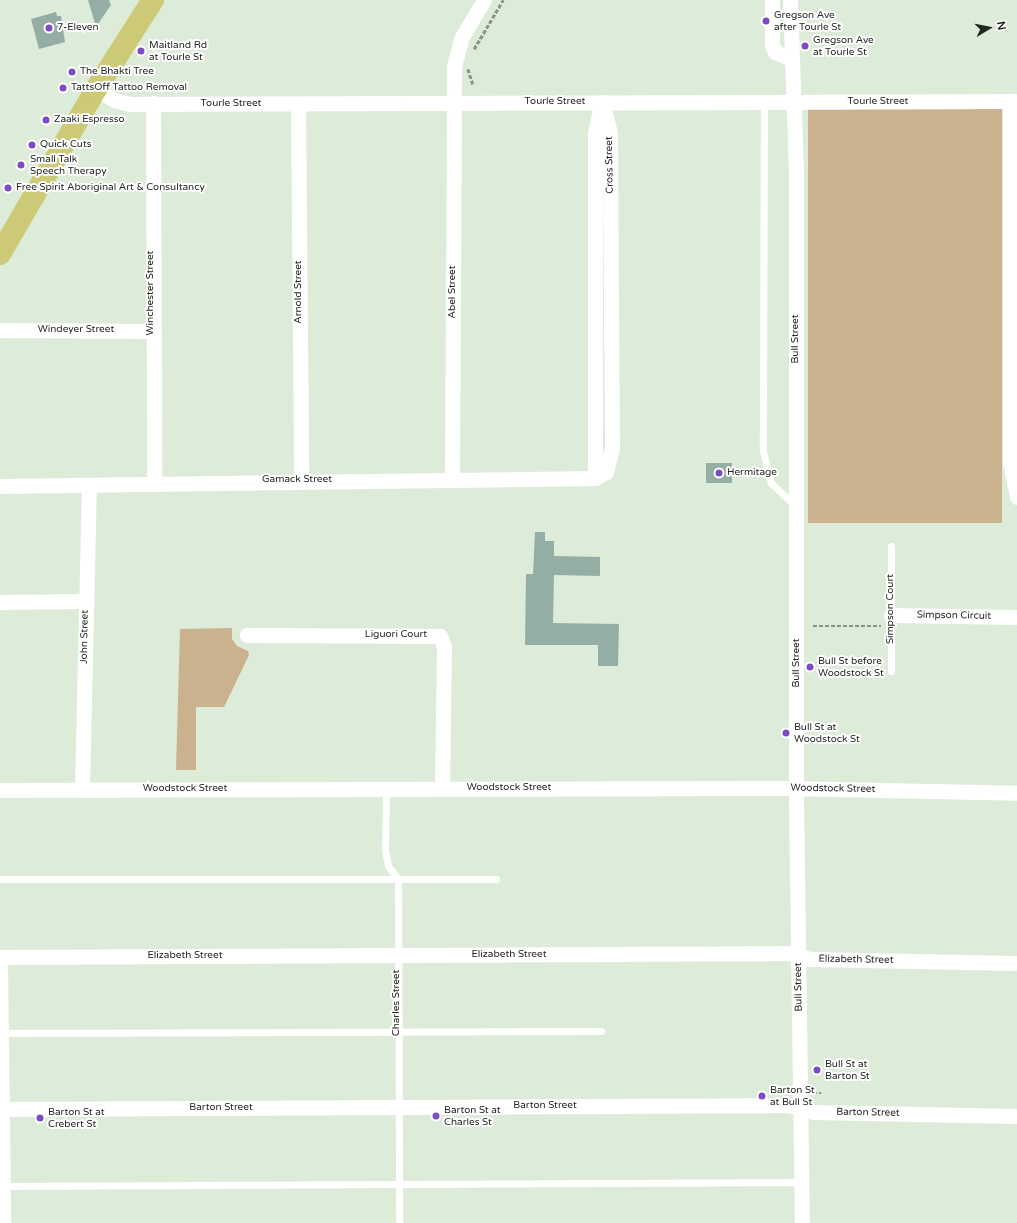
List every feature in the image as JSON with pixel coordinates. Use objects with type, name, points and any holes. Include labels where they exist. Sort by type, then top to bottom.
[{"type":"main road","points":[[0,254],[96,89],[153,0]]},
{"type":"street","name":"Abel Street","points":[[452,480],[454,103],[457,50],[484,0]]},
{"type":"street","points":[[772,0],[772,45],[775,52],[791,59]]},
{"type":"street","name":"Bull Street","points":[[790,0],[791,102],[796,175],[796,788],[802,1223]]},
{"type":"street","name":"Tourle Street","points":[[96,89],[122,103],[764,103],[1013,101]]},
{"type":"street","points":[[1013,101],[1010,463],[1017,497]]},
{"type":"street","name":"Cross Street","points":[[595,478],[595,133],[602,102]]},
{"type":"street","name":"Winchester Street","points":[[153,103],[151,331],[154,483]]},
{"type":"street","name":"Arnold Street","points":[[298,104],[301,480]]},
{"type":"street","name":"Windeyer Street","points":[[0,330],[151,331]]},
{"type":"street","name":"Gamack Street","points":[[0,486],[301,480],[595,478]]},
{"type":"street","name":"John Street","points":[[82,789],[89,485]]},
{"type":"street","points":[[0,602],[86,601]]},
{"type":"street","name":"Simpson Circuit","points":[[886,621],[1017,617]]},
{"type":"street","name":"Liguori Court","points":[[247,636],[440,636],[444,647],[442,788]]},
{"type":"street","name":"Woodstock Street","points":[[0,790],[386,787],[796,788],[1017,793]]},
{"type":"street","name":"Elizabeth Street","points":[[0,957],[784,953],[811,959],[1017,963]]},
{"type":"street","points":[[0,960],[3,1223]]},
{"type":"street","name":"Barton Street","points":[[1,1109],[789,1105],[814,1112],[1017,1116]]},
{"type":"lane","points":[[764,103],[763,451],[770,482],[796,506]]},
{"type":"lane","name":"Simpson Court","points":[[891,546],[886,621],[891,671]]},
{"type":"lane","points":[[386,787],[385,850],[388,866],[398,879]]},
{"type":"lane","points":[[0,879],[496,880]]},
{"type":"lane","name":"Charles Street","points":[[398,879],[397,1107],[399,1223]]},
{"type":"lane","points":[[1,1033],[600,1030]]},
{"type":"lane","points":[[3,1186],[802,1182]]},
{"type":"path","points":[[472,52],[503,0]]},
{"type":"path","points":[[468,65],[473,84]]},
{"type":"path","points":[[813,626],[886,621]]},
{"type":"shaded area","points":[[808,109],[1002,109],[1002,523],[808,523]]},
{"type":"shaded area","points":[[232,628],[232,639],[237,646],[248,651],[249,655],[224,707],[196,707],[196,770],[176,770],[180,629]]},
{"type":"building","points":[[88,0],[109,0],[111,5],[96,27]]},
{"type":"building","name":"7-Eleven","points":[[56,12],[57,16],[61,16],[65,42],[39,49],[31,19]]},
{"type":"building","name":"Hermitage","points":[[706,463],[732,463],[732,483],[706,483]]},
{"type":"building","points":[[535,532],[545,532],[545,541],[554,541],[554,556],[600,557],[600,576],[554,575],[553,623],[619,624],[618,666],[598,666],[598,645],[525,645],[526,574],[533,574]]},
{"type":"place","name":"Gregson Ave after Tourle St","points":[[766,21]]},
{"type":"place","name":"7-Eleven","points":[[49,28]]},
{"type":"place","name":"Gregson Ave at Tourle St","points":[[805,46]]},
{"type":"place","name":"Maitland Rd at Tourle St","points":[[141,51]]},
{"type":"place","name":"The Bhakti Tree","points":[[72,72]]},
{"type":"place","name":"TattsOff Tattoo Removal","points":[[63,88]]},
{"type":"place","name":"Zaaki Espresso","points":[[46,120]]},
{"type":"place","name":"Quick Cuts","points":[[32,145]]},
{"type":"place","name":"Small Talk Speech Therapy","points":[[21,165]]},
{"type":"place","name":"Free Spirit Aboriginal Art & Consultancy","points":[[8,188]]},
{"type":"place","name":"Hermitage","points":[[719,473]]},
{"type":"place","name":"Bull St before Woodstock St","points":[[810,667]]},
{"type":"place","name":"Bull St at Woodstock St","points":[[786,733]]},
{"type":"place","name":"Bull St at Barton St","points":[[817,1070]]},
{"type":"place","name":"Barton St at Bull St","points":[[762,1096]]},
{"type":"place","name":"Barton St at Charles St","points":[[436,1116]]},
{"type":"place","name":"Barton St at Crebert St","points":[[40,1118]]}]
